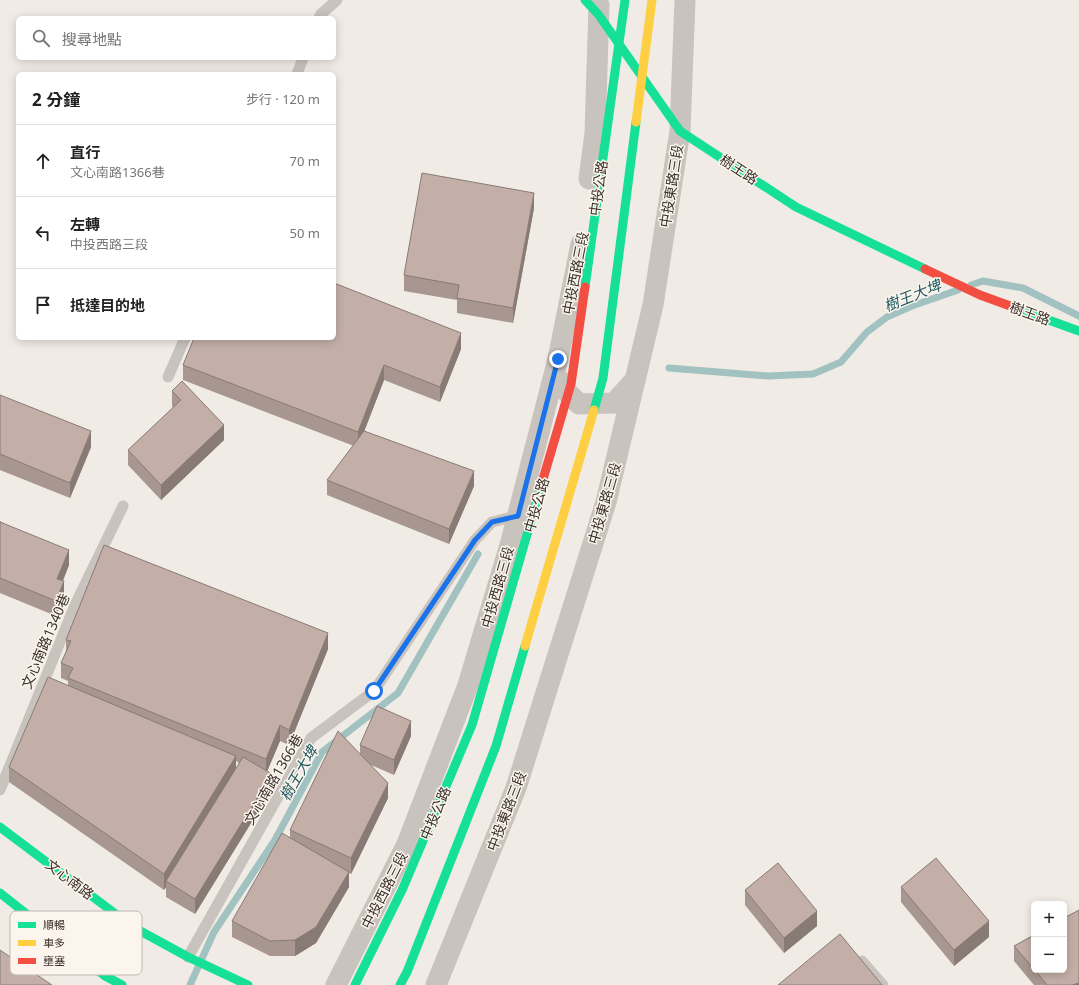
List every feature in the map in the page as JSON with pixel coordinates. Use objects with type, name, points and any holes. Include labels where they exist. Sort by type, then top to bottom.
[{"type":"main road","name":"中投公路","points":[[355,985],[403,888],[472,724],[571,384],[625,0]]},
{"type":"main road","name":"中投公路","points":[[400,985],[407,972],[496,746],[603,378],[652,0]]},
{"type":"main road","name":"樹王路","points":[[594,5],[680,131],[796,207],[980,295],[1079,331]]},
{"type":"main road","name":"文心南路","points":[[0,827],[113,911]]},
{"type":"main road","points":[[0,893],[23,911]]},
{"type":"main road","name":"文心南路","points":[[142,931],[188,957],[248,985]]},
{"type":"main road","points":[[104,975],[122,985]]},
{"type":"street","name":"中投東路三段","points":[[436,985],[516,788],[606,502],[653,305],[680,131],[686,0]]},
{"type":"street","name":"中投西路三段","points":[[336,985],[407,844],[468,685],[518,516],[558,359],[582,240],[595,133],[594,5]]},
{"type":"street","points":[[558,359],[561,386],[579,404],[614,403],[636,379]]},
{"type":"lane","points":[[320,16],[337,0]]},
{"type":"lane","points":[[298,72],[302,60]]},
{"type":"lane","points":[[168,377],[184,340]]},
{"type":"lane","name":"文心南路1340巷","points":[[0,790],[75,605],[123,506]]},
{"type":"lane","name":"文心南路1366巷","points":[[188,957],[311,738],[374,691],[475,540],[492,522],[518,516]]},
{"type":"lane","points":[[854,952],[883,985]]},
{"type":"building","points":[[422,173],[534,193],[513,308],[457,298],[459,285],[404,275]]},
{"type":"building","points":[[336,284],[461,333],[440,387],[384,365],[358,432],[183,365],[193,340],[336,340]]},
{"type":"building","points":[[182,381],[224,425],[161,485],[128,450],[181,400],[172,391]]},
{"type":"building","points":[[0,395],[91,431],[70,483],[0,454]]},
{"type":"building","points":[[364,431],[474,471],[449,529],[327,480]]},
{"type":"building","points":[[0,522],[69,550],[57,579],[64,581],[56,601],[0,578]]},
{"type":"building","points":[[104,545],[328,633],[289,730],[280,725],[266,759],[68,678],[73,668],[61,663],[71,641],[66,640]]},
{"type":"building","points":[[48,677],[236,756],[164,874],[9,767]]},
{"type":"building","points":[[377,706],[411,721],[394,760],[360,745]]},
{"type":"building","points":[[338,731],[388,783],[351,858],[290,830]]},
{"type":"building","points":[[243,757],[272,774],[195,899],[166,881]]},
{"type":"building","points":[[282,833],[349,872],[316,927],[295,940],[270,941],[232,921]]},
{"type":"building","points":[[936,858],[989,921],[954,950],[901,887]]},
{"type":"building","points":[[778,863],[817,911],[784,938],[745,890]]},
{"type":"building","points":[[1079,910],[1079,983],[1072,985],[1047,985],[1037,973],[1067,973],[1067,916]]},
{"type":"building","points":[[840,934],[882,985],[778,985]]},
{"type":"building","points":[[1031,937],[1031,966],[1014,946]]},
{"type":"building","points":[[0,950],[10,957],[10,975],[37,975],[52,985],[0,985]]},
{"type":"waterway","name":"樹王大埤","points":[[971,285],[983,281],[1023,288],[1079,316]]},
{"type":"waterway","name":"樹王大埤","points":[[669,368],[768,376],[813,374],[841,362],[867,332],[887,317],[912,306],[958,290]]},
{"type":"waterway","name":"樹王大埤","points":[[190,985],[214,932],[275,840],[322,752],[398,693],[478,554]]},
{"type":"traffic: fast","points":[[585,0],[598,14],[680,131],[796,207],[925,269]]},
{"type":"traffic: fast","points":[[585,287],[625,0]]},
{"type":"traffic: fast","points":[[594,410],[603,378],[636,122]]},
{"type":"traffic: fast","points":[[1013,307],[1079,331]]},
{"type":"traffic: fast","points":[[355,985],[403,888],[472,725],[541,486]]},
{"type":"traffic: fast","points":[[400,985],[407,972],[496,746],[525,646]]},
{"type":"traffic: fast","points":[[0,827],[112,911]]},
{"type":"traffic: fast","points":[[0,893],[23,911]]},
{"type":"traffic: fast","points":[[142,932],[188,957],[248,985]]},
{"type":"traffic: fast","points":[[104,975],[122,985]]},
{"type":"traffic: jam","points":[[925,269],[980,295],[1013,307]]},
{"type":"traffic: jam","points":[[541,486],[571,384],[585,287]]},
{"type":"traffic: slow","points":[[636,122],[652,0]]},
{"type":"traffic: slow","points":[[525,646],[594,410]]},
{"type":"route","points":[[374,691],[475,540],[492,522],[518,516],[558,359]]}]
